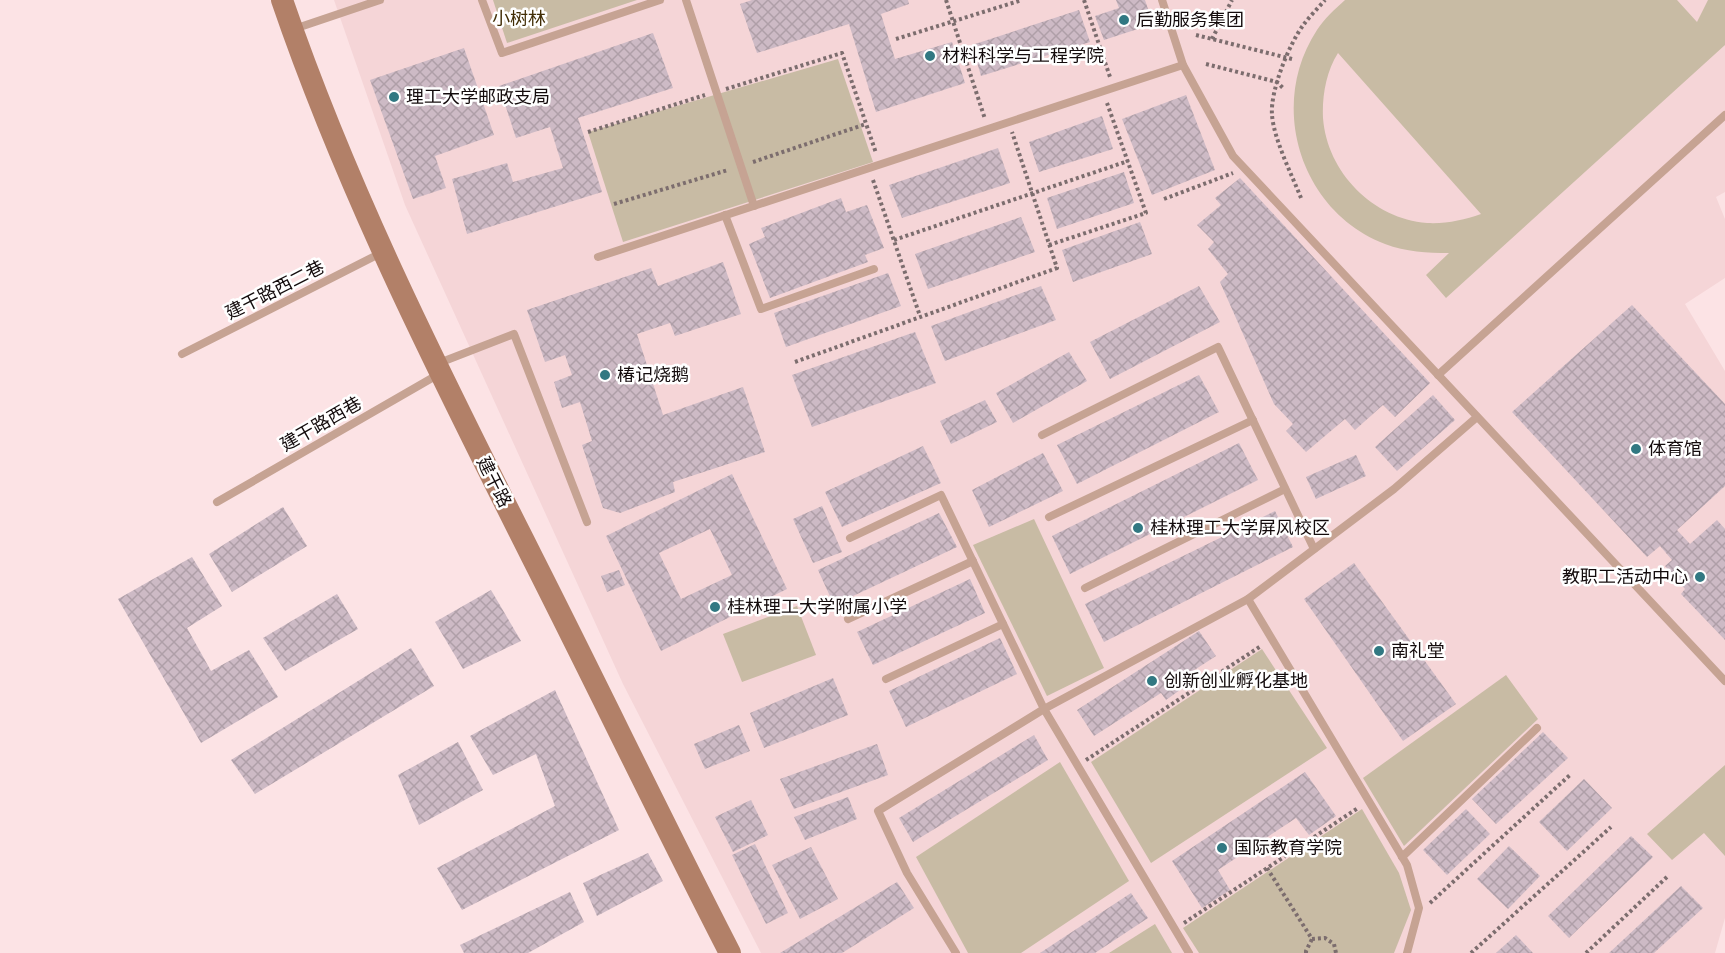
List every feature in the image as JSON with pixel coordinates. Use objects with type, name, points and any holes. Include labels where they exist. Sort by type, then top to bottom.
[{"type":"main road","name":"建干路","points":[[282,0],[351,178],[383,253],[438,369],[730,953]]},
{"type":"lane","points":[[292,30],[380,0]]},
{"type":"lane","points":[[482,0],[502,53],[660,0]]},
{"type":"lane","points":[[686,0],[754,206]]},
{"type":"lane","points":[[1162,0],[1183,65],[1233,156],[1725,681]]},
{"type":"lane","points":[[598,257],[1183,65]]},
{"type":"lane","points":[[1438,375],[1725,116]]},
{"type":"lane","points":[[725,215],[761,309],[874,269]]},
{"type":"lane","name":"建干路西二巷","points":[[182,354],[383,253]]},
{"type":"lane","name":"建干路西巷","points":[[217,502],[438,369],[514,334],[587,522]]},
{"type":"lane","points":[[1042,435],[1218,347],[1314,549]]},
{"type":"lane","points":[[956,953],[907,873],[879,811],[1044,709],[1248,599],[1395,489],[1477,417]]},
{"type":"lane","points":[[1049,517],[1252,420]]},
{"type":"lane","points":[[1085,588],[1286,489]]},
{"type":"lane","points":[[850,538],[941,495],[1044,709],[1189,953]]},
{"type":"lane","points":[[848,619],[973,561]]},
{"type":"lane","points":[[1248,599],[1407,865],[1419,908],[1407,953]]},
{"type":"lane","points":[[886,679],[1003,624]]},
{"type":"lane","points":[[1402,856],[1537,728]]},
{"type":"path","points":[[946,0],[989,129]]},
{"type":"path","points":[[896,39],[1022,0]]},
{"type":"path","points":[[1084,0],[1110,78]]},
{"type":"path","points":[[1212,39],[1232,0]]},
{"type":"path","points":[[1301,198],[1280,147],[1272,115],[1277,82],[1286,57],[1303,25],[1325,0]]},
{"type":"path","points":[[1196,35],[1292,59]]},
{"type":"path","points":[[588,132],[842,53],[879,165]]},
{"type":"path","points":[[1206,64],[1277,82],[1283,88]]},
{"type":"path","points":[[1049,245],[1146,213],[1103,92]]},
{"type":"path","points":[[795,362],[1057,268],[1012,132]]},
{"type":"path","points":[[894,240],[1128,161]]},
{"type":"path","points":[[869,168],[920,316]]},
{"type":"path","points":[[1164,199],[1239,170]]},
{"type":"path","points":[[1077,766],[1271,639]]},
{"type":"path","points":[[1419,908],[1433,902],[1571,774]]},
{"type":"path","points":[[1181,925],[1362,805]]},
{"type":"path","points":[[1471,953],[1611,827]]},
{"type":"path","points":[[1267,868],[1312,939]]},
{"type":"path","points":[[1587,953],[1668,876]]},
{"type":"path","points":[[1312,939],[1325,938],[1335,944],[1336,953]]},
{"type":"path","points":[[1306,953],[1312,939]]},
{"type":"shaded area","name":"桂林理工大学屏风校区","points":[[334,0],[1725,0],[1725,192],[1716,197],[1725,219],[1725,278],[1685,304],[1725,371],[1725,918],[1715,953],[761,953],[623,684],[405,205]]},
{"type":"green space","name":"小树林","points":[[493,0],[637,0],[507,43]]},
{"type":"green space","points":[[1345,0],[1677,0],[1697,22],[1708,0],[1725,0],[1725,45],[1446,298],[1426,275],[1449,253],[1401,249],[1385,244],[1356,229],[1332,208],[1313,182],[1301,154],[1294,123],[1295,91],[1302,60],[1317,30]],"holes":[[[1338,53],[1481,214],[1441,223],[1407,220],[1371,202],[1356,189],[1343,174],[1333,157],[1326,138],[1323,118],[1326,84],[1330,68]]]},
{"type":"green space","points":[[838,59],[873,162],[623,242],[588,132]]},
{"type":"green space","points":[[1034,519],[1104,668],[1047,696],[973,545]]},
{"type":"green space","points":[[797,606],[816,655],[742,682],[723,634]]},
{"type":"green space","points":[[1262,649],[1327,748],[1151,863],[1091,762]]},
{"type":"green space","points":[[1506,675],[1538,719],[1404,846],[1363,778]]},
{"type":"green space","points":[[1060,762],[1129,881],[1021,953],[968,953],[916,857]]},
{"type":"green space","points":[[1725,765],[1725,856],[1704,833],[1672,860],[1647,834]]},
{"type":"green space","points":[[1362,809],[1399,873],[1411,910],[1394,953],[1199,953],[1183,928]]},
{"type":"green space","points":[[1155,924],[1172,953],[1109,953]]},
{"type":"building","name":"材料科学与工程学院","points":[[752,0],[908,0],[909,4],[881,14],[895,59],[952,42],[965,83],[876,112],[849,24],[757,53],[740,4]]},
{"type":"building","name":"后勤服务集团","points":[[1116,0],[1145,0],[1153,24],[1104,40],[1095,16],[1119,8]]},
{"type":"building","points":[[1079,10],[1090,42],[981,76],[972,45]]},
{"type":"building","points":[[653,33],[673,88],[578,118],[602,192],[467,234],[452,179],[507,163],[513,182],[563,168],[550,127],[516,138],[499,86]]},
{"type":"building","points":[[464,48],[494,135],[435,156],[446,188],[413,199],[370,80]]},
{"type":"building","points":[[1186,95],[1215,170],[1152,195],[1122,119]]},
{"type":"building","points":[[1102,116],[1113,149],[1039,172],[1029,142]]},
{"type":"building","points":[[998,148],[1010,183],[902,218],[889,185]]},
{"type":"building","points":[[1124,172],[1134,203],[1057,229],[1047,198]]},
{"type":"building","points":[[1240,178],[1430,383],[1395,417],[1383,405],[1355,430],[1345,419],[1306,452],[1286,431],[1293,424],[1274,404],[1220,282],[1228,274],[1208,249],[1214,242],[1197,225],[1221,205],[1215,198]]},
{"type":"building","points":[[841,198],[846,212],[867,205],[884,248],[865,255],[868,262],[770,298],[749,244],[765,237],[761,228]]},
{"type":"building","points":[[1021,217],[1035,252],[928,289],[915,254]]},
{"type":"building","points":[[1140,222],[1152,254],[1073,282],[1062,250]]},
{"type":"building","points":[[723,262],[741,314],[675,336],[670,323],[637,334],[663,415],[743,387],[765,452],[673,482],[675,492],[620,513],[603,508],[582,445],[592,441],[580,402],[562,408],[554,382],[572,375],[565,355],[545,362],[527,310],[651,268],[658,286]]},
{"type":"building","points":[[888,273],[901,306],[786,347],[774,313]]},
{"type":"building","points":[[1041,286],[1056,320],[945,361],[931,326]]},
{"type":"building","points":[[1199,286],[1220,322],[1110,379],[1090,342]]},
{"type":"building","name":"体育馆","points":[[1632,305],[1725,404],[1725,486],[1677,530],[1690,544],[1717,520],[1725,529],[1725,640],[1681,594],[1685,589],[1665,566],[1672,560],[1660,546],[1647,557],[1512,412]]},
{"type":"building","points":[[915,332],[936,383],[812,427],[792,375]]},
{"type":"building","points":[[1069,352],[1087,381],[1013,423],[996,393]]},
{"type":"building","points":[[1199,375],[1219,412],[1077,484],[1057,445]]},
{"type":"building","points":[[1433,395],[1455,420],[1397,471],[1375,447]]},
{"type":"building","points":[[985,400],[997,422],[951,444],[940,421]]},
{"type":"building","points":[[1239,443],[1258,480],[1070,574],[1052,536]]},
{"type":"building","points":[[923,446],[941,483],[842,527],[825,492]]},
{"type":"building","points":[[1043,453],[1063,491],[989,527],[972,490]]},
{"type":"building","points":[[1356,455],[1366,476],[1316,499],[1306,477]]},
{"type":"building","points":[[732,474],[787,589],[661,651],[606,536]],"holes":[[[710,529],[732,575],[681,599],[659,553]]]},
{"type":"building","points":[[822,506],[842,552],[813,563],[793,519]]},
{"type":"building","points":[[283,507],[307,546],[232,592],[209,554]]},
{"type":"building","points":[[1275,511],[1293,547],[1104,642],[1085,604]]},
{"type":"building","points":[[939,513],[957,547],[834,605],[818,570]]},
{"type":"building","points":[[192,557],[222,606],[187,628],[211,671],[249,650],[278,697],[201,743],[118,599]]},
{"type":"building","name":"南礼堂","points":[[1354,563],[1456,704],[1403,741],[1304,599]]},
{"type":"building","points":[[619,570],[625,585],[607,592],[601,576]]},
{"type":"building","points":[[970,579],[985,613],[873,665],[857,632]]},
{"type":"building","points":[[491,590],[521,641],[463,669],[435,622]]},
{"type":"building","points":[[337,594],[358,629],[285,671],[263,638]]},
{"type":"building","name":"创新创业孵化基地","points":[[1199,631],[1216,656],[1182,678],[1187,685],[1166,700],[1161,693],[1094,736],[1077,710]]},
{"type":"building","points":[[1000,638],[1017,674],[906,727],[889,691]]},
{"type":"building","points":[[411,648],[434,686],[255,794],[231,760]]},
{"type":"building","points":[[833,678],[848,715],[764,748],[750,713]]},
{"type":"building","points":[[555,690],[619,830],[462,910],[437,868],[555,806],[536,754],[493,775],[470,736]]},
{"type":"building","points":[[739,725],[750,751],[705,769],[694,744]]},
{"type":"building","points":[[1543,732],[1568,758],[1496,824],[1472,799]]},
{"type":"building","points":[[1034,735],[1048,760],[913,842],[899,818]]},
{"type":"building","points":[[458,742],[483,790],[419,825],[398,775]]},
{"type":"building","points":[[877,744],[888,775],[794,809],[780,779]]},
{"type":"building","name":"国际教育学院","points":[[1305,772],[1336,816],[1309,835],[1296,818],[1218,870],[1230,890],[1202,908],[1172,861]]},
{"type":"building","points":[[1584,779],[1612,808],[1567,851],[1539,822]]},
{"type":"building","points":[[848,797],[857,819],[805,840],[794,817]]},
{"type":"building","points":[[751,800],[768,835],[733,852],[715,817]]},
{"type":"building","points":[[1466,809],[1490,834],[1447,875],[1423,850]]},
{"type":"building","points":[[1631,836],[1653,857],[1569,938],[1548,916]]},
{"type":"building","points":[[755,844],[788,913],[766,924],[732,855]]},
{"type":"building","points":[[1509,846],[1540,876],[1508,909],[1477,879]]},
{"type":"building","points":[[811,847],[838,899],[800,919],[772,865]]},
{"type":"building","points":[[648,853],[663,881],[597,916],[583,883]]},
{"type":"building","points":[[897,882],[914,908],[842,953],[780,953]]},
{"type":"building","points":[[1681,886],[1703,908],[1654,953],[1609,953]]},
{"type":"building","points":[[570,892],[584,922],[528,953],[464,953],[460,945]]},
{"type":"building","points":[[1131,893],[1148,918],[1095,953],[1040,953]]},
{"type":"building","points":[[1516,935],[1533,953],[1496,953]]},
{"type":"place","name":"后勤服务集团","points":[[1124,20]]},
{"type":"place","name":"材料科学与工程学院","points":[[930,56]]},
{"type":"place","name":"理工大学邮政支局","points":[[394,97]]},
{"type":"place","name":"椿记烧鹅","points":[[605,375]]},
{"type":"place","name":"体育馆","points":[[1636,449]]},
{"type":"place","name":"桂林理工大学屏风校区","points":[[1138,528]]},
{"type":"place","name":"教职工活动中心","points":[[1700,577]]},
{"type":"place","name":"桂林理工大学附属小学","points":[[715,607]]},
{"type":"place","name":"南礼堂","points":[[1379,651]]},
{"type":"place","name":"创新创业孵化基地","points":[[1152,681]]},
{"type":"place","name":"国际教育学院","points":[[1222,848]]}]
